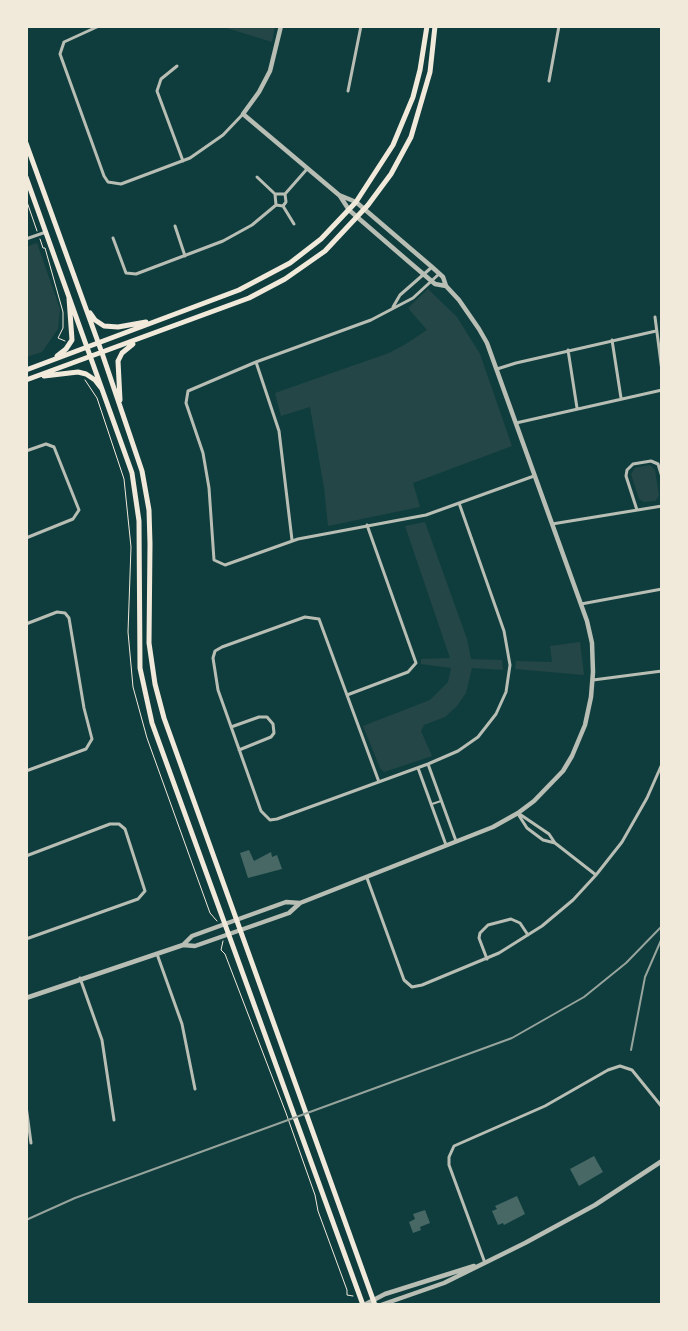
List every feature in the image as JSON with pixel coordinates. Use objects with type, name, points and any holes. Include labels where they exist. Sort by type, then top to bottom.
[{"type":"main road","points":[[26,370],[227,295],[264,278],[306,251],[356,202],[386,157],[403,125],[420,70],[427,26]]},
{"type":"main road","points":[[26,380],[230,306],[270,288],[313,260],[365,210],[391,174],[411,136],[430,72],[435,26]]},
{"type":"main road","points":[[26,143],[99,343],[142,471],[149,510],[149,643],[159,702],[375,1305]]},
{"type":"main road","points":[[26,177],[126,452],[139,521],[139,652],[145,698],[152,723],[228,934],[294,1128],[364,1305]]},
{"type":"main road","points":[[44,363],[66,349],[72,340],[67,288]]},
{"type":"main road","points":[[86,307],[95,320],[104,326],[126,326],[161,320]]},
{"type":"main road","points":[[120,406],[118,361],[127,348],[139,340]]},
{"type":"main road","points":[[34,378],[78,372],[86,374],[95,380],[105,394]]},
{"type":"street","points":[[99,26],[64,42],[60,54],[106,179],[112,184],[121,184],[183,161],[216,141],[243,114],[259,92],[270,71],[282,26]]},
{"type":"street","points":[[348,91],[361,26]]},
{"type":"street","points":[[549,81],[559,26]]},
{"type":"street","points":[[177,66],[161,79],[157,91],[183,161]]},
{"type":"street","points":[[243,114],[339,195],[349,210],[424,275],[432,281],[446,286]]},
{"type":"street","points":[[275,194],[285,194],[308,168]]},
{"type":"street","points":[[257,177],[275,194],[276,205]]},
{"type":"street","points":[[283,206],[286,202],[285,194]]},
{"type":"street","points":[[26,998],[157,953],[183,945],[195,946],[289,913],[300,903],[368,878],[492,827],[518,813],[540,795],[563,771],[572,756],[585,725],[593,680],[592,643],[581,604],[486,343],[473,319],[446,286],[439,274],[356,202],[339,195]]},
{"type":"street","points":[[113,238],[126,273],[136,274],[230,237],[259,220],[276,205],[283,206]]},
{"type":"street","points":[[283,206],[294,224]]},
{"type":"street","points":[[175,226],[185,256]]},
{"type":"street","points":[[26,239],[46,232]]},
{"type":"street","points":[[393,307],[400,295],[432,267]]},
{"type":"street","points":[[439,274],[413,298],[371,320],[256,362],[188,391],[186,397],[207,474],[212,510],[213,556],[216,562],[225,565],[292,540],[426,514],[534,476]]},
{"type":"street","points":[[654,317],[662,371]]},
{"type":"street","points":[[496,370],[516,362],[656,331]]},
{"type":"street","points":[[612,340],[621,398]]},
{"type":"street","points":[[568,350],[577,408]]},
{"type":"street","points":[[256,362],[279,432],[292,540]]},
{"type":"street","points":[[516,423],[662,390]]},
{"type":"street","points":[[26,451],[46,444],[54,447],[79,510],[73,519],[26,538]]},
{"type":"street","points":[[637,510],[626,476],[627,470],[633,464],[651,461],[658,464],[662,477]]},
{"type":"street","points":[[379,782],[319,619],[305,617],[222,647],[214,654],[212,660],[218,690],[261,811],[270,820],[277,819],[418,768],[458,751],[484,730],[500,706],[509,675],[509,651],[504,631],[459,503]]},
{"type":"street","points":[[552,524],[662,506]]},
{"type":"street","points":[[347,695],[408,672],[416,663],[367,525]]},
{"type":"street","points":[[581,604],[662,589]]},
{"type":"street","points":[[26,624],[57,612],[65,613],[70,618],[84,708],[92,739],[86,749],[26,771]]},
{"type":"street","points":[[593,680],[662,671]]},
{"type":"street","points":[[231,727],[259,717],[267,717],[274,724],[274,733],[271,737],[239,750]]},
{"type":"street","points":[[428,764],[456,842]]},
{"type":"street","points":[[368,878],[407,984],[412,987],[422,986],[486,959],[528,935],[573,900],[622,842],[639,815],[662,764]]},
{"type":"street","points":[[418,768],[446,845]]},
{"type":"street","points":[[518,813],[527,828],[543,840],[555,843]]},
{"type":"street","points":[[518,813],[548,834],[555,843],[596,875]]},
{"type":"street","points":[[26,856],[110,824],[119,824],[125,830],[145,890],[138,899],[26,939]]},
{"type":"street","points":[[183,945],[192,936],[224,924],[286,902],[300,903]]},
{"type":"street","points":[[486,959],[479,938],[480,933],[488,925],[511,919],[520,923],[528,935]]},
{"type":"street","points":[[157,953],[182,1024],[195,1089]]},
{"type":"street","points":[[80,978],[102,1040],[114,1120]]},
{"type":"street","points":[[485,1262],[449,1165],[449,1157],[454,1146],[537,1110],[608,1070],[620,1066],[632,1070],[662,1107]]},
{"type":"street","points":[[26,1106],[31,1143]]},
{"type":"street","points":[[381,1305],[444,1283],[485,1262],[588,1209],[662,1161]]},
{"type":"street","points":[[364,1305],[373,1299],[442,1274],[485,1262]]},
{"type":"lane","points":[[432,805],[441,801]]},
{"type":"path","points":[[26,199],[35,225]]},
{"type":"path","points":[[41,242],[43,248],[45,248],[63,312],[63,328],[58,338],[69,339]]},
{"type":"path","points":[[224,943],[221,950],[225,954],[289,1112],[315,1195],[318,1211],[348,1290],[347,1295],[353,1296]]},
{"type":"shaded area","points":[[220,26],[275,26],[272,42]]},
{"type":"shaded area","points":[[37,243],[60,309],[58,329],[42,352],[26,357],[26,247]]},
{"type":"shaded area","points":[[428,289],[457,317],[480,354],[512,446],[413,483],[420,507],[328,526],[324,488],[310,407],[281,416],[275,393],[389,353],[427,330],[408,308]]},
{"type":"shaded area","points":[[650,465],[655,470],[659,496],[655,501],[644,502],[639,499],[631,474],[635,468]]},
{"type":"shaded area","points":[[425,522],[467,639],[471,659],[502,660],[503,670],[472,668],[466,693],[457,706],[445,717],[424,725],[421,731],[432,756],[384,772],[380,768],[363,726],[430,700],[448,682],[451,668],[421,664],[421,659],[450,658],[405,526]]},
{"type":"shaded area","points":[[580,642],[584,675],[515,669],[516,661],[552,662],[550,646]]},
{"type":"building","points":[[249,850],[254,861],[271,852],[272,857],[277,855],[282,869],[248,878],[240,853]]},
{"type":"building","points":[[594,1156],[603,1172],[579,1186],[570,1169]]},
{"type":"building","points":[[517,1196],[525,1214],[504,1225],[503,1223],[498,1225],[492,1211],[497,1209],[495,1206]]},
{"type":"building","points":[[425,1210],[430,1223],[420,1227],[421,1230],[413,1233],[409,1222],[415,1219],[413,1214]]},
{"type":"railway","points":[[26,1220],[75,1198],[512,1038],[584,997],[626,963],[662,926]]},
{"type":"railway","points":[[631,1050],[645,977],[662,938]]}]
